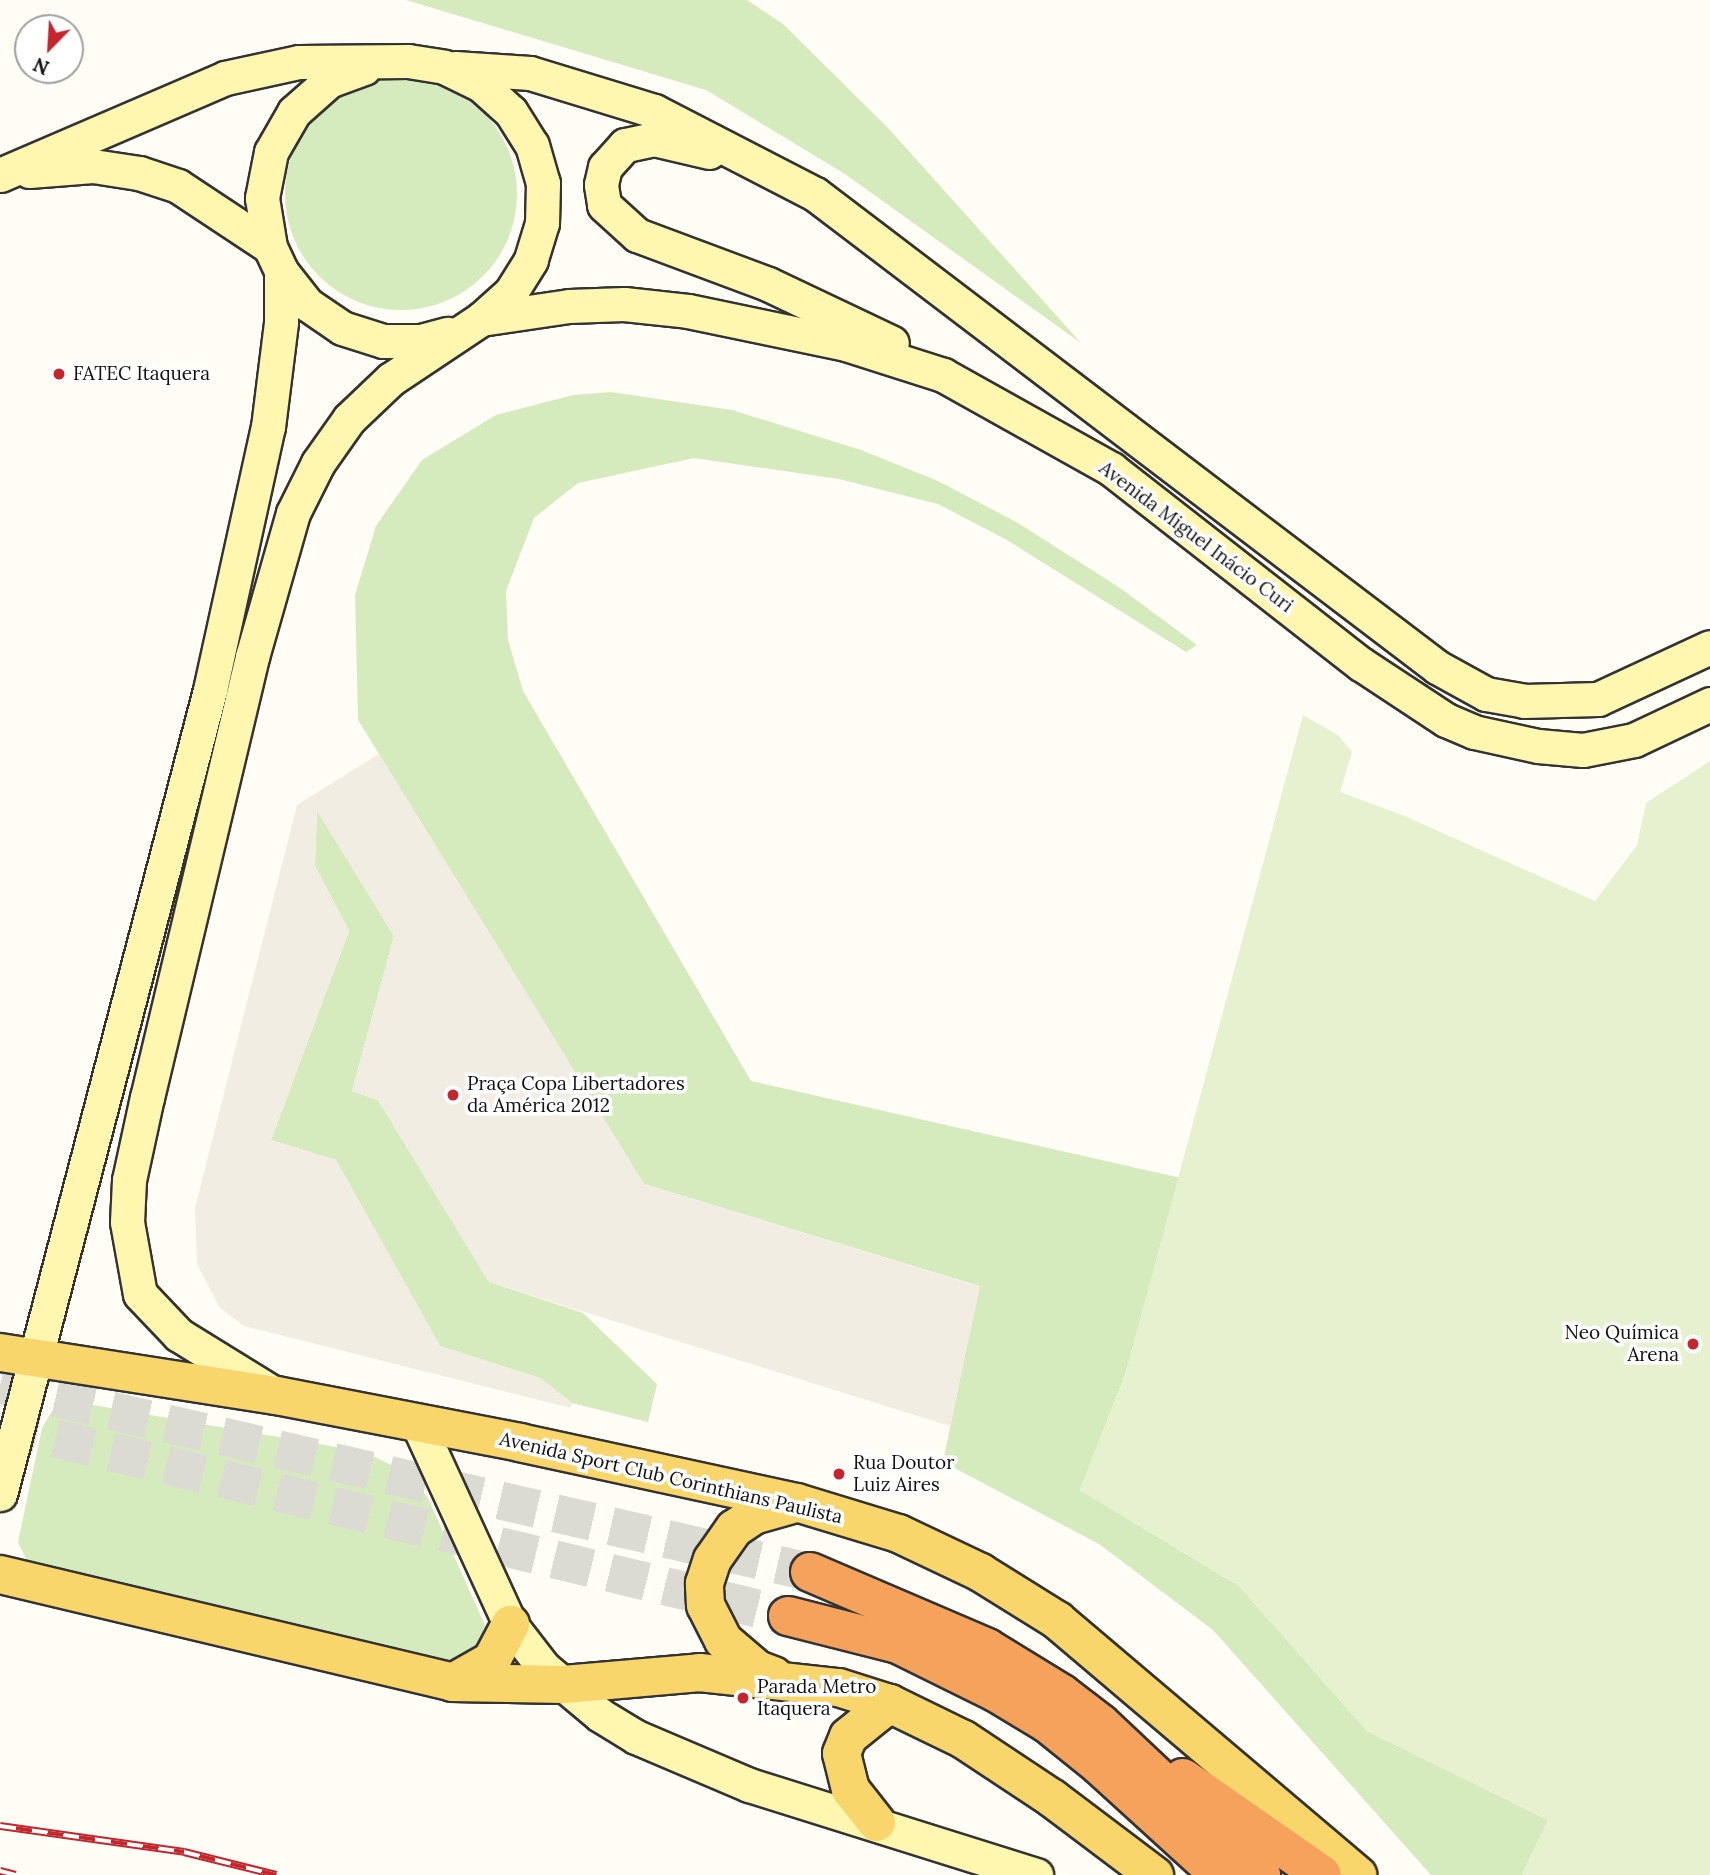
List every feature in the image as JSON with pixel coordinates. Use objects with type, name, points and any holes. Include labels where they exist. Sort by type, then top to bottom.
[{"type":"highway","points":[[810,1572],[987,1648],[1255,1824],[1322,1875]]},
{"type":"highway","points":[[788,1616],[898,1644],[1007,1699],[1099,1765],[1220,1875]]},
{"type":"highway","points":[[1101,1724],[1261,1875]]},
{"type":"main road","name":"Avenida Sport Club Corinthians Paulista","points":[[0,1352],[276,1395],[417,1422],[796,1502],[898,1533],[980,1572],[1058,1620],[1122,1670],[1358,1875]]},
{"type":"main road","points":[[782,1678],[757,1669],[723,1640],[705,1605],[704,1583],[712,1559],[734,1528],[753,1515],[796,1502]]},
{"type":"main road","points":[[0,1574],[452,1682],[563,1684],[699,1672],[782,1678],[838,1687],[889,1703],[996,1760],[1154,1875]]},
{"type":"main road","points":[[452,1682],[491,1660],[510,1624]]},
{"type":"main road","points":[[876,1822],[850,1790],[841,1753],[848,1736],[889,1703]]},
{"type":"street","points":[[3,174],[225,78],[299,62],[373,64],[408,61],[444,67],[530,73],[590,88],[713,137],[815,194],[1395,636],[1437,667],[1486,694],[1524,701],[1598,699],[1710,647]]},
{"type":"street","points":[[0,1494],[210,690],[268,427],[281,322],[275,259],[262,198],[271,152],[294,112],[329,81],[373,64]]},
{"type":"street","points":[[276,1395],[189,1343],[140,1294],[127,1222],[129,1180],[214,811],[293,513],[318,463],[349,419],[391,379],[510,293],[531,260],[542,223],[543,183],[532,145],[511,112],[481,85],[444,67]]},
{"type":"street","points":[[815,194],[695,147],[654,139],[625,145],[614,153],[601,185],[604,205],[637,235],[829,310],[943,374]]},
{"type":"street","points":[[3,174],[93,166],[139,173],[178,186],[275,259]]},
{"type":"street","name":"Avenida Miguel Inácio Curi","points":[[275,259],[307,304],[342,328],[383,341],[421,341],[469,325],[569,306],[624,304],[688,311],[846,344],[943,374],[1111,469],[1361,664],[1446,720],[1474,732],[1538,746],[1583,750],[1634,740],[1710,704]]},
{"type":"street","points":[[417,1422],[510,1624],[528,1650],[563,1684],[636,1737],[749,1785],[876,1822],[1036,1875]]},
{"type":"green space","points":[[406,0],[747,0],[783,24],[889,129],[1081,343],[845,174],[706,90]]},
{"type":"green space","points":[[401,78],[424,80],[445,87],[483,112],[508,150],[515,171],[515,217],[508,238],[483,276],[445,301],[424,308],[401,310],[378,308],[357,301],[319,276],[294,238],[287,217],[285,194],[287,171],[294,150],[319,112],[357,87],[378,80]]},
{"type":"green space","points":[[611,392],[732,410],[861,450],[938,481],[1018,523],[1120,588],[1197,645],[1186,652],[1007,540],[938,504],[839,479],[694,458],[578,483],[534,518],[506,591],[508,640],[523,691],[751,1081],[1181,1178],[1125,1375],[1080,1490],[1239,1586],[1367,1731],[1548,1820],[1522,1875],[1431,1875],[1213,1630],[1099,1544],[943,1462],[979,1286],[644,1184],[358,720],[355,595],[376,526],[422,460],[496,415],[573,395]]},
{"type":"green space","name":"Neo Química Arena","points":[[1303,715],[1338,735],[1352,752],[1340,792],[1405,816],[1595,901],[1637,845],[1646,803],[1710,761],[1710,1875],[1522,1875],[1548,1820],[1367,1731],[1239,1586],[1080,1490],[1125,1375]]},
{"type":"green space","points":[[317,810],[394,936],[352,1091],[378,1100],[489,1282],[583,1313],[657,1384],[648,1422],[572,1403],[540,1378],[440,1346],[336,1160],[271,1140],[349,931],[315,866]]},
{"type":"green space","points":[[70,1401],[365,1452],[399,1469],[427,1496],[485,1625],[478,1646],[456,1664],[29,1565],[18,1542],[42,1428],[52,1411]]},
{"type":"shaded area","name":"Praça Copa Libertadores da América 2012","points":[[379,754],[644,1184],[980,1287],[950,1426],[489,1282],[378,1100],[352,1091],[394,936],[317,811],[315,866],[349,931],[271,1140],[336,1160],[440,1346],[540,1378],[572,1403],[571,1408],[244,1326],[220,1308],[197,1264],[195,1208],[297,805]]},
{"type":"tunnel","points":[[0,1385],[810,1572]]},
{"type":"tunnel","points":[[0,1425],[788,1616]]},
{"type":"railway","points":[[0,1826],[184,1852],[276,1875]]},
{"type":"railway","points":[[0,1871],[16,1875]]},
{"type":"place","name":"FATEC Itaquera","points":[[59,374]]},
{"type":"place","name":"Praça Copa Libertadores da América 2012","points":[[453,1095]]},
{"type":"place","name":"Neo Química Arena","points":[[1693,1344]]},
{"type":"place","name":"Rua Doutor Luiz Aires","points":[[839,1474]]},
{"type":"place","name":"Parada Metro Itaquera","points":[[743,1698]]}]
